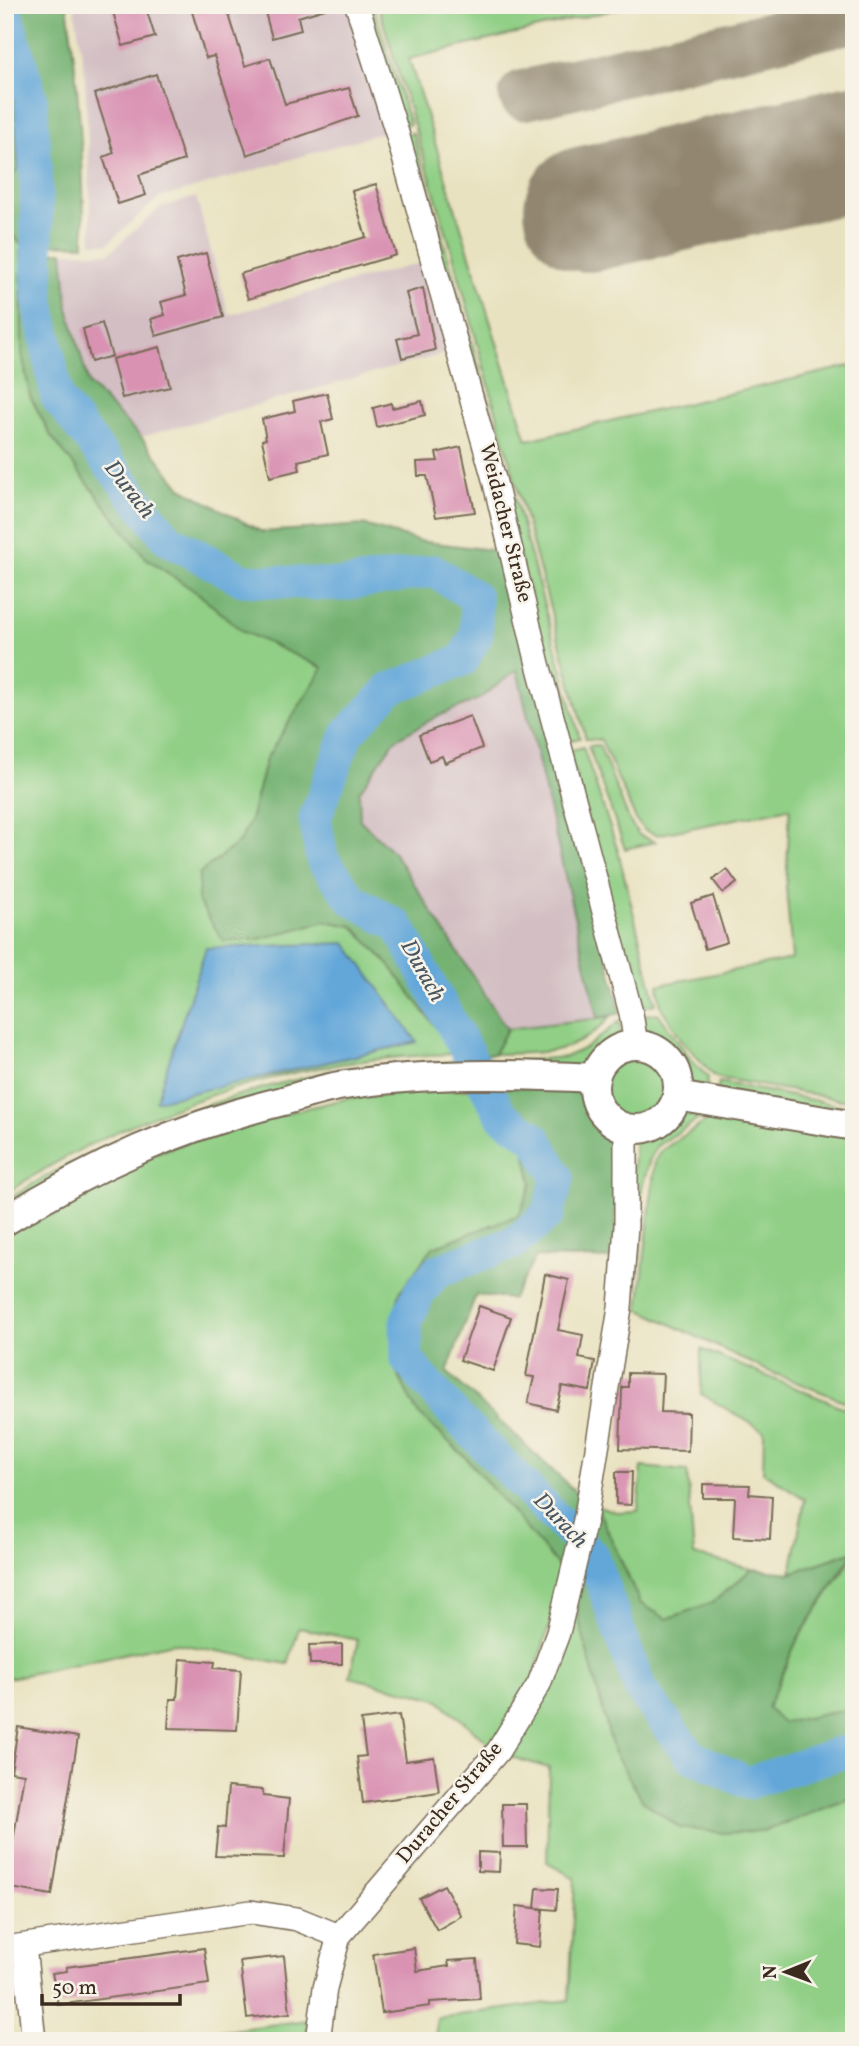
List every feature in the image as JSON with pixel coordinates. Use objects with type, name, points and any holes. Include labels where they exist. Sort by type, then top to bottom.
[{"type":"street","name":"Weidacher Straße","points":[[356,5],[413,186],[494,479],[538,664],[631,1013],[635,1045]]},
{"type":"street","points":[[635,1045],[659,1052],[669,1060],[678,1083],[677,1096],[673,1108],[653,1126],[626,1128],[614,1123],[598,1104],[595,1078],[609,1055],[635,1045]]},
{"type":"street","points":[[5,1221],[136,1148],[224,1115],[344,1085],[519,1074],[595,1078]]},
{"type":"street","points":[[677,1096],[854,1126]]},
{"type":"street","name":"Duracher Straße","points":[[318,2041],[325,1988],[339,1936],[498,1751],[539,1684],[567,1602],[586,1516],[620,1308],[626,1226],[626,1128]]},
{"type":"street","points":[[34,2041],[15,1947],[251,1912],[297,1919],[339,1936]]},
{"type":"shaded area","points":[[74,5],[350,5],[390,130],[157,199],[107,244],[92,243],[85,75]]},
{"type":"shaded area","points":[[196,197],[229,315],[428,261],[453,351],[141,437],[89,385],[68,308],[63,252],[109,253],[161,207]]},
{"type":"shaded area","points":[[517,670],[598,1018],[507,1029],[394,853],[360,820],[359,792],[395,740],[438,716],[479,699]]},
{"type":"green space","points":[[5,5],[67,5],[80,125],[84,245],[21,244],[5,227],[5,183],[18,169],[15,103],[5,61]]},
{"type":"green space","points":[[364,5],[373,5],[410,124],[401,127]]},
{"type":"green space","points":[[378,5],[634,5],[409,59],[527,440],[854,365],[854,1102],[715,1077],[681,1039],[661,1007],[658,985],[792,959],[786,886],[790,808],[656,835],[644,830],[636,820],[601,740],[586,739],[454,258]]},
{"type":"green space","points":[[5,61],[15,103],[18,169],[5,183]]},
{"type":"green space","points":[[413,133],[501,446],[492,448],[403,135]]},
{"type":"green space","points":[[5,227],[21,244],[22,353],[30,396],[51,436],[146,558],[199,594],[242,631],[324,668],[266,759],[250,821],[240,841],[199,874],[260,939],[325,921],[353,926],[390,966],[456,1054],[397,1057],[337,1065],[279,1076],[221,1092],[109,1135],[5,1194]]},
{"type":"green space","points":[[21,252],[63,252],[68,308],[89,385],[141,437],[181,488],[262,532],[364,525],[419,541],[507,552],[621,1013],[598,1018],[517,670],[479,699],[438,716],[395,740],[359,792],[360,820],[394,853],[507,1029],[494,1054],[456,1054],[390,966],[353,926],[325,921],[260,939],[223,941],[198,901],[199,874],[240,841],[250,821],[266,759],[323,668],[242,631],[199,594],[146,558],[51,436],[30,396],[22,353]]},
{"type":"green space","points":[[502,450],[580,738],[567,741],[493,453]]},
{"type":"green space","points":[[599,745],[630,822],[639,835],[655,842],[625,849],[588,746]]},
{"type":"green space","points":[[583,747],[618,851],[656,1004],[638,1007],[569,751]]},
{"type":"green space","points":[[658,1013],[691,1060],[708,1077],[707,1089],[686,1085],[673,1054],[642,1038],[638,1016]]},
{"type":"green space","points":[[610,1017],[597,1030],[571,1046],[542,1052],[494,1054],[507,1029]]},
{"type":"green space","points":[[620,1021],[621,1039],[596,1052],[589,1068],[519,1065],[520,1061],[565,1057],[586,1048]]},
{"type":"green space","points":[[630,1054],[642,1054],[654,1059],[664,1069],[669,1087],[667,1100],[654,1115],[642,1120],[630,1120],[618,1115],[608,1105],[603,1093],[603,1081],[608,1069],[618,1059]]},
{"type":"green space","points":[[456,1062],[344,1077],[5,1212],[5,1201],[81,1158],[161,1122],[244,1093],[345,1069]]},
{"type":"green space","points":[[719,1082],[854,1108],[854,1118],[717,1094]]},
{"type":"green space","points":[[520,1087],[587,1093],[596,1116],[615,1134],[616,1259],[536,1257],[512,1299],[476,1295],[447,1372],[581,1497],[565,1574],[466,1458],[416,1411],[394,1367],[391,1327],[400,1292],[433,1247],[519,1215],[532,1184],[524,1145],[486,1113],[484,1088]]},
{"type":"green space","points":[[484,1088],[486,1113],[524,1145],[532,1183],[519,1215],[433,1247],[416,1411],[466,1458],[565,1574],[532,1682],[493,1747],[437,1699],[350,1677],[358,1640],[299,1628],[288,1664],[174,1643],[5,1679],[5,1235],[142,1158],[230,1127],[348,1098]]},
{"type":"green space","points":[[681,1108],[702,1111],[702,1117],[657,1146],[650,1159],[642,1187],[640,1257],[633,1307],[626,1305],[635,1136],[650,1134],[662,1128]]},
{"type":"green space","points":[[711,1112],[854,1137],[854,1405],[768,1371],[639,1309],[655,1161],[662,1150],[708,1120]]},
{"type":"green space","points":[[701,1349],[854,1412],[854,1551],[791,1573],[805,1499],[763,1472],[764,1431],[701,1394]]},
{"type":"green space","points":[[642,1467],[687,1471],[694,1555],[752,1569],[713,1602],[667,1619],[640,1603],[596,1505],[616,1512],[638,1511]]},
{"type":"green space","points":[[596,1505],[640,1603],[667,1619],[713,1602],[752,1569],[791,1573],[854,1551],[797,1640],[767,1708],[783,1723],[854,1708],[854,1797],[764,1831],[724,1833],[680,1828],[643,1801],[614,1753],[575,1605]]},
{"type":"green space","points":[[854,1555],[854,1708],[783,1723],[767,1708],[797,1640]]},
{"type":"green space","points":[[575,1605],[614,1753],[764,1831],[854,1797],[854,2041],[435,2041],[437,2018],[569,2000],[575,1878],[547,1863],[549,1768],[505,1755]]},
{"type":"green space","points":[[308,2020],[306,2041],[110,2041],[111,2037],[232,2030]]},
{"type":"water","points":[[346,943],[417,1042],[156,1101],[206,948]]},
{"type":"building","points":[[111,5],[145,5],[155,37],[123,46]]},
{"type":"building","points":[[190,5],[226,5],[245,66],[270,58],[285,104],[349,88],[358,116],[247,155],[214,56],[206,58]]},
{"type":"building","points":[[263,5],[324,5],[325,9],[298,17],[301,30],[272,38]]},
{"type":"building","points":[[156,74],[184,160],[139,175],[146,195],[118,204],[103,157],[114,153],[95,94]]},
{"type":"building","points":[[376,184],[396,255],[248,299],[240,274],[366,237],[352,191]]},
{"type":"building","points":[[206,253],[223,317],[156,336],[151,319],[165,315],[161,302],[186,295],[177,261]]},
{"type":"building","points":[[423,288],[435,350],[402,358],[397,339],[417,334],[406,293]]},
{"type":"building","points":[[102,323],[112,356],[91,362],[83,329]]},
{"type":"building","points":[[160,347],[170,387],[122,398],[112,359]]},
{"type":"building","points":[[327,393],[333,419],[321,422],[328,454],[298,461],[300,470],[270,477],[262,440],[266,439],[262,419],[295,411],[293,401]]},
{"type":"building","points":[[422,401],[425,415],[377,427],[373,408],[391,403],[392,408]]},
{"type":"building","points":[[461,447],[475,512],[436,517],[427,476],[418,476],[417,462],[438,461],[436,453]]},
{"type":"building","points":[[470,716],[482,748],[445,763],[442,756],[429,761],[419,735]]},
{"type":"building","points":[[727,869],[737,883],[723,893],[713,880]]},
{"type":"building","points":[[713,896],[727,942],[705,949],[691,903]]},
{"type":"building","points":[[545,1274],[569,1280],[558,1330],[583,1335],[579,1358],[595,1361],[590,1391],[562,1386],[556,1410],[528,1403],[534,1377],[526,1376]]},
{"type":"building","points":[[479,1306],[511,1317],[493,1371],[460,1360]]},
{"type":"building","points":[[628,1373],[663,1374],[661,1412],[689,1413],[688,1451],[620,1449],[622,1387],[628,1387]]},
{"type":"building","points":[[616,1472],[632,1472],[631,1505],[616,1504]]},
{"type":"building","points":[[703,1484],[750,1485],[749,1494],[772,1496],[770,1539],[733,1537],[735,1498],[703,1498]]},
{"type":"building","points":[[342,1644],[342,1664],[310,1664],[309,1645]]},
{"type":"building","points":[[180,1659],[215,1662],[214,1668],[241,1670],[237,1730],[168,1728],[170,1699],[177,1699]]},
{"type":"building","points":[[399,1715],[406,1761],[434,1757],[439,1792],[363,1803],[357,1757],[366,1756],[361,1720]]},
{"type":"building","points":[[18,1727],[78,1737],[52,1895],[5,1887],[5,1841],[13,1842],[24,1774],[11,1772]]},
{"type":"building","points":[[228,1787],[263,1790],[263,1796],[289,1799],[284,1858],[215,1856],[218,1827],[225,1828]]},
{"type":"building","points":[[502,1804],[526,1804],[527,1847],[503,1847]]},
{"type":"building","points":[[478,1852],[500,1853],[499,1872],[478,1871]]},
{"type":"building","points":[[444,1885],[461,1916],[437,1930],[419,1898]]},
{"type":"building","points":[[537,1888],[558,1889],[556,1910],[535,1908]]},
{"type":"building","points":[[517,1906],[543,1909],[540,1947],[514,1944]]},
{"type":"building","points":[[204,1948],[209,1984],[58,2005],[52,1973],[67,1971],[66,1967]]},
{"type":"building","points":[[414,1948],[417,1971],[449,1966],[448,1961],[477,1959],[480,1999],[430,2002],[430,2006],[382,2013],[373,1954]]},
{"type":"building","points":[[284,1956],[290,2013],[247,2018],[240,1961]]},
{"type":"waterway","name":"Durach","points":[[5,10],[31,98],[36,175],[38,297],[57,398],[168,539],[243,580],[341,585],[434,571],[475,597],[477,634],[463,660],[390,689],[347,734],[315,818],[322,859],[353,900],[398,926],[502,1116],[535,1138],[558,1178],[548,1214],[516,1242],[437,1271],[419,1293],[406,1322],[407,1360],[454,1414],[592,1555],[640,1689],[691,1756],[748,1783],[837,1754],[854,1752]]},
{"type":"taxiway","points":[[524,95],[854,17]]},
{"type":"runway","points":[[587,209],[854,148]]}]
